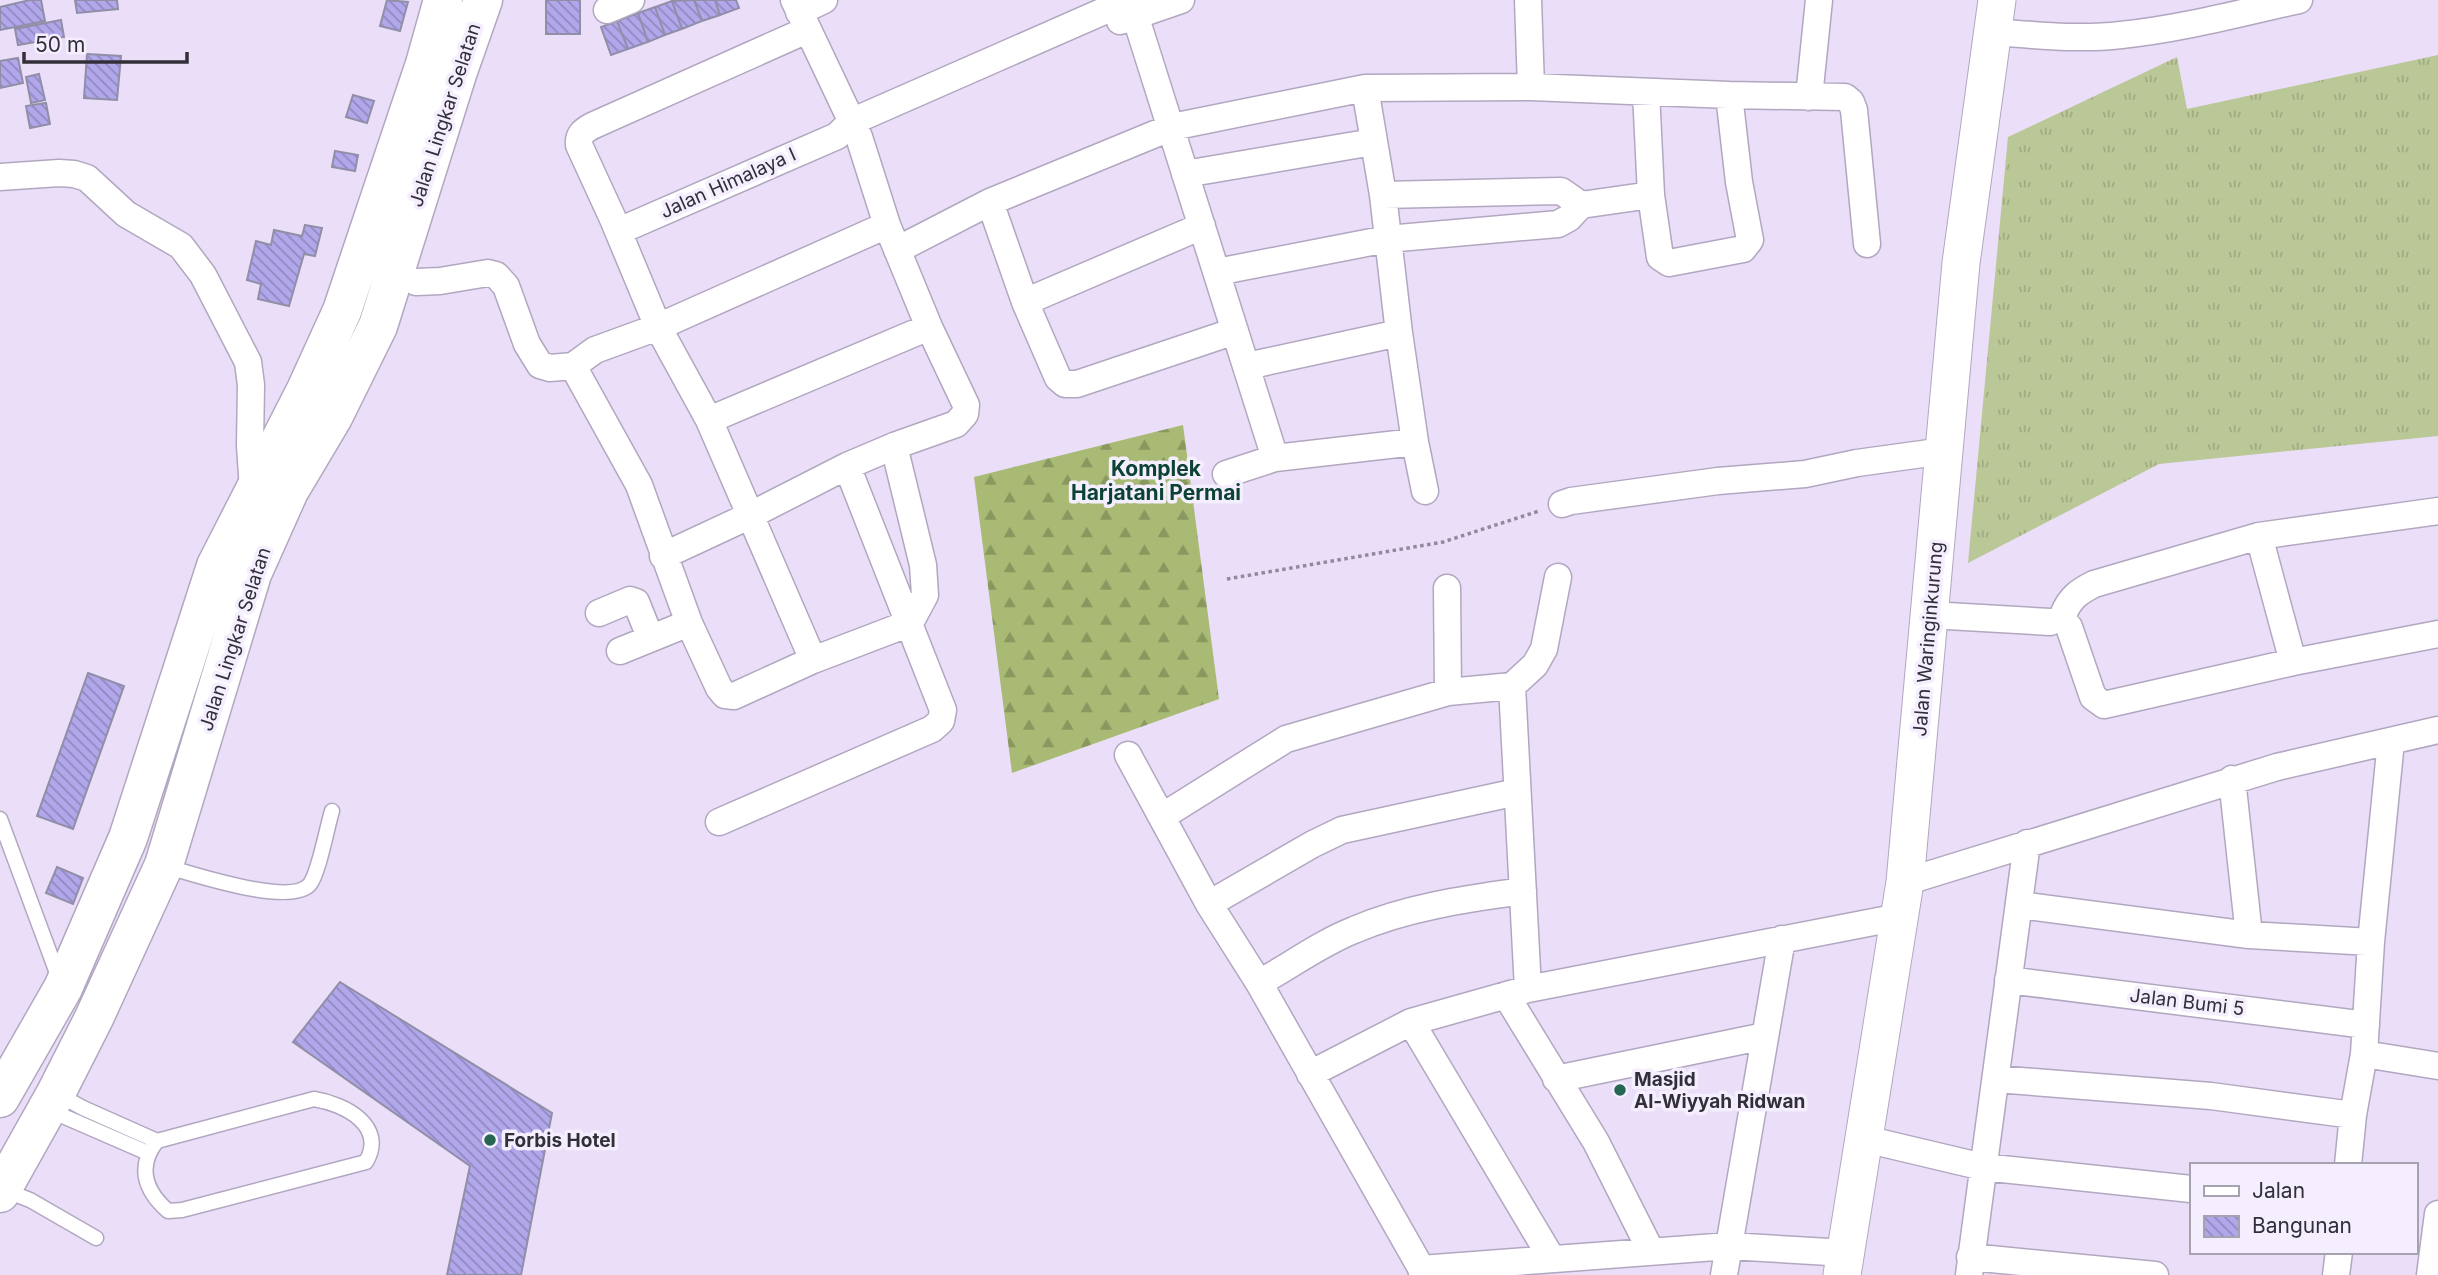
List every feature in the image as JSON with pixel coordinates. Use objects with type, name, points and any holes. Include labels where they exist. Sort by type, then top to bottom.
[{"type":"highway","name":"Jalan Lingkar Selatan","points":[[0,1098],[63,988],[128,838],[216,566],[319,403],[377,326],[441,69],[443,0]]},
{"type":"highway","name":"Jalan Lingkar Selatan","points":[[441,69],[483,0]]},
{"type":"highway","name":"Jalan Lingkar Selatan","points":[[1,1191],[52,1102],[94,1018],[164,865],[252,574],[270,483]]},
{"type":"street","points":[[813,660],[709,420],[658,327],[619,231],[579,145],[580,134],[592,126],[824,0]]},
{"type":"street","name":"Jalan Himalaya I","points":[[619,231],[1131,5],[1181,0]]},
{"type":"street","points":[[1528,0],[1531,87]]},
{"type":"street","points":[[1809,97],[1819,0]]},
{"type":"street","points":[[1995,16],[2080,37],[2118,36],[2159,30],[2299,0]]},
{"type":"street","points":[[1131,5],[1275,457]]},
{"type":"street","points":[[663,556],[847,466],[956,424],[965,414],[967,405],[929,327],[800,14]]},
{"type":"street","name":"Jalan Waringinkurung","points":[[1844,1264],[1902,899],[1961,263],[1995,16]]},
{"type":"street","points":[[897,250],[990,202],[1172,127],[1365,88],[1531,87],[1845,97],[1854,110],[1867,244]]},
{"type":"street","points":[[1365,88],[1383,195],[1415,442],[1425,491]]},
{"type":"street","points":[[1646,92],[1651,195],[1660,257],[1669,263],[1743,249],[1750,240],[1739,182],[1729,95]]},
{"type":"street","points":[[1185,174],[1373,142]]},
{"type":"street","points":[[0,177],[60,173],[87,178],[126,214],[181,246],[203,275],[248,362],[251,385],[250,445],[270,483]]},
{"type":"street","points":[[1383,195],[1561,191],[1581,205]]},
{"type":"street","points":[[1217,272],[1387,239],[1558,224],[1569,218],[1581,205],[1651,195]]},
{"type":"street","points":[[990,202],[1025,302],[1058,378],[1065,384],[1077,384],[1235,331]]},
{"type":"street","points":[[416,282],[488,273],[496,275],[506,286],[527,344],[540,365],[550,368],[573,366],[595,350],[658,327],[887,225]]},
{"type":"street","points":[[1025,302],[1202,226]]},
{"type":"street","points":[[709,420],[929,327]]},
{"type":"street","points":[[1247,366],[1399,333]]},
{"type":"street","points":[[573,366],[639,485],[689,623],[719,688],[725,695],[734,696],[813,660],[910,623],[925,595],[923,565],[894,446]]},
{"type":"street","points":[[1226,474],[1275,457],[1415,442]]},
{"type":"street","points":[[1563,504],[1571,500],[1678,486],[1805,474],[1857,463],[1944,451]]},
{"type":"street","points":[[719,822],[932,730],[940,721],[943,710],[847,466]]},
{"type":"street","points":[[2438,511],[2259,536],[2094,584],[2078,592],[2068,602],[2061,621],[2093,697],[2104,705],[2293,662],[2438,634]]},
{"type":"street","points":[[2259,536],[2293,662]]},
{"type":"street","points":[[1163,816],[1286,739],[1448,692],[1512,685],[1535,665],[1544,649],[1558,578]]},
{"type":"street","points":[[1447,588],[1448,692]]},
{"type":"street","points":[[599,613],[630,600],[636,602],[650,637]]},
{"type":"street","points":[[1930,615],[2061,621]]},
{"type":"street","points":[[621,651],[689,623]]},
{"type":"street","points":[[1512,685],[1523,891],[1517,992],[1556,1079],[1596,1142],[1651,1251]]},
{"type":"street","points":[[1310,1074],[1411,1022],[1517,992],[1782,939],[1902,899],[2027,843],[2232,779],[2438,730]]},
{"type":"street","points":[[2348,1163],[2353,1115],[2364,1054],[2371,942],[2392,741]]},
{"type":"street","points":[[1128,755],[1209,904],[1259,984],[1423,1272],[1729,1246],[1844,1264]]},
{"type":"street","points":[[2232,779],[2249,935]]},
{"type":"street","points":[[1209,904],[1342,830],[1517,792]]},
{"type":"street","points":[[2027,843],[1997,1079],[1969,1266],[2155,1275]]},
{"type":"street","points":[[1259,984],[1351,930],[1389,916],[1454,901],[1523,891]]},
{"type":"street","points":[[2019,905],[2249,935],[2371,942]]},
{"type":"street","points":[[1724,1275],[1782,939]]},
{"type":"street","name":"Jalan Bumi 5","points":[[2008,980],[2366,1025]]},
{"type":"street","points":[[1411,1022],[1552,1259]]},
{"type":"street","points":[[1556,1079],[1765,1036]]},
{"type":"street","points":[[2364,1054],[2438,1066]]},
{"type":"street","points":[[1997,1079],[2211,1096],[2353,1115]]},
{"type":"street","points":[[1865,1139],[1983,1167],[2190,1189]]},
{"type":"street","points":[[2417,1211],[2438,1213],[2430,1275]]},
{"type":"street","points":[[2336,1275],[2339,1254]]},
{"type":"lane","points":[[164,865],[215,880],[273,892],[286,894],[303,891],[312,882],[331,811]]},
{"type":"lane","points":[[0,819],[63,988]]},
{"type":"lane","points":[[52,1102],[83,1108],[152,1147],[314,1099],[348,1110],[360,1120],[372,1137],[373,1150],[366,1162],[182,1210],[168,1211],[150,1188],[144,1171],[152,1147]]},
{"type":"lane","points":[[1,1191],[30,1200],[96,1238]]},
{"type":"path","points":[[1227,579],[1443,542],[1563,504]]},
{"type":"green space","points":[[2438,55],[2438,436],[2159,464],[1968,563],[2008,137],[2177,57],[2187,109]]},
{"type":"green space","points":[[1183,425],[1219,699],[1012,773],[974,477]]},
{"type":"building","points":[[41,0],[45,21],[0,30],[0,7]]},
{"type":"building","points":[[75,0],[117,0],[118,9],[77,13]]},
{"type":"building","points":[[387,0],[408,2],[400,31],[380,26]]},
{"type":"building","points":[[546,0],[580,0],[580,34],[546,34]]},
{"type":"building","points":[[694,0],[715,0],[720,15],[702,21]]},
{"type":"building","points":[[694,0],[702,21],[682,29],[672,1]]},
{"type":"building","points":[[715,0],[736,0],[739,8],[720,15]]},
{"type":"building","points":[[672,1],[682,29],[665,35],[655,7]]},
{"type":"building","points":[[655,7],[665,35],[648,42],[638,13]]},
{"type":"building","points":[[638,13],[648,42],[628,49],[617,21]]},
{"type":"building","points":[[61,20],[64,37],[18,45],[15,29]]},
{"type":"building","points":[[617,21],[628,49],[611,55],[601,27]]},
{"type":"building","points":[[87,54],[121,56],[117,100],[84,98]]},
{"type":"building","points":[[18,58],[23,83],[0,88],[0,61]]},
{"type":"building","points":[[39,74],[45,100],[31,103],[26,77]]},
{"type":"building","points":[[353,95],[374,101],[367,123],[346,117]]},
{"type":"building","points":[[46,103],[50,124],[30,128],[26,106]]},
{"type":"building","points":[[335,151],[358,155],[355,171],[332,167]]},
{"type":"building","points":[[305,225],[322,228],[315,256],[304,254],[289,306],[258,299],[261,284],[247,280],[256,241],[271,245],[274,230],[302,236]]},
{"type":"building","points":[[88,673],[124,686],[73,829],[37,816]]},
{"type":"building","points":[[57,867],[83,878],[73,904],[46,893]]},
{"type":"building","name":"Forbis Hotel","points":[[340,982],[552,1113],[521,1275],[447,1275],[470,1166],[293,1042]]},
{"type":"place","name":"Masjid Al-Wiyyah Ridwan","points":[[1620,1090]]},
{"type":"place","name":"Forbis Hotel","points":[[490,1140]]},
{"type":"district","name":"Komplek Harjatani Permai","points":[[1156,480]]}]
